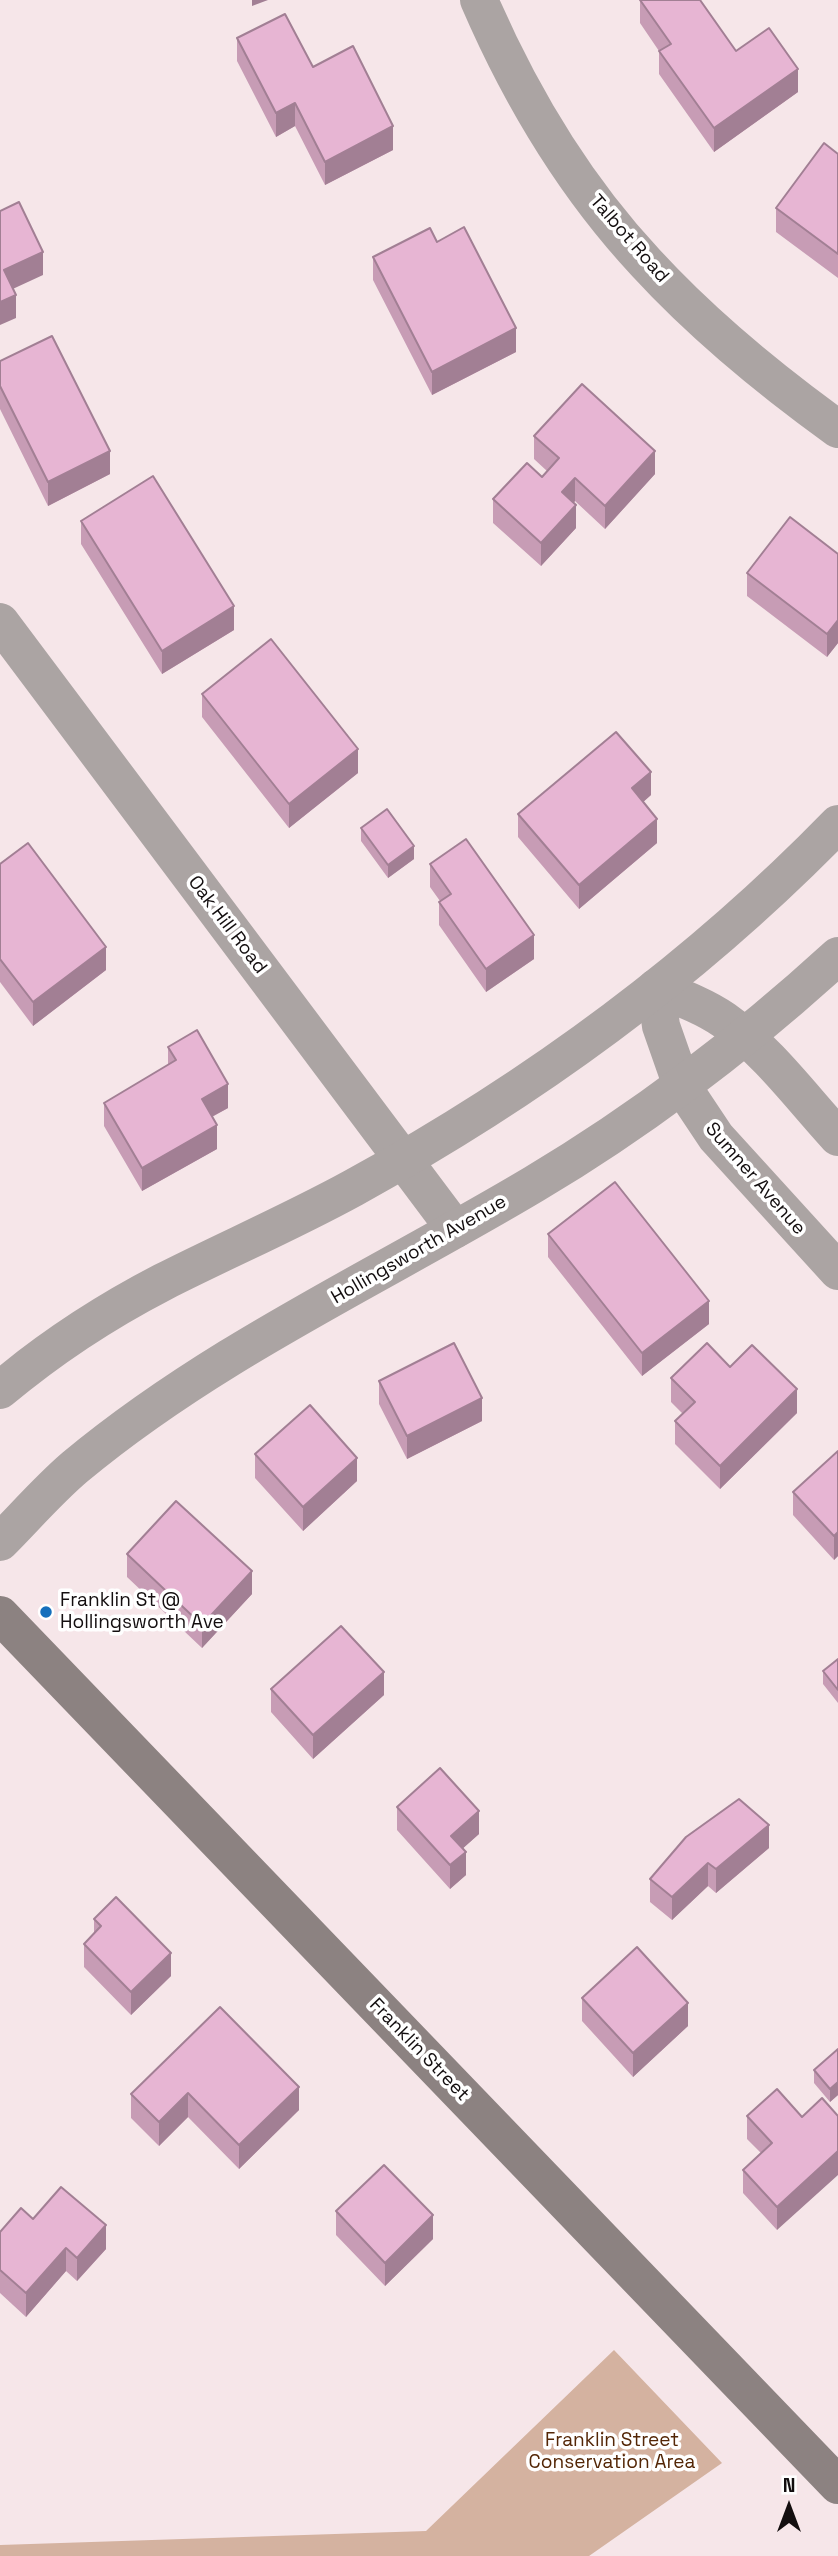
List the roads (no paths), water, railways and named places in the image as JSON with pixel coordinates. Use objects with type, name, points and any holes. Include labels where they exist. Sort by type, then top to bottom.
[{"type":"main road","name":"Franklin Street","points":[[0,1615],[838,2485]]},
{"type":"street","name":"Talbot Road","points":[[479,0],[512,71],[538,118],[617,230],[646,263],[714,329],[787,391],[838,429]]},
{"type":"street","name":"Oak Hill Road","points":[[0,622],[455,1228]]},
{"type":"street","points":[[0,1390],[46,1354],[119,1307],[404,1160],[579,1047],[656,988],[769,890],[838,824]]},
{"type":"street","name":"Hollingsworth Avenue","points":[[0,1542],[73,1468],[150,1411],[239,1353],[585,1153],[682,1086],[838,956]]},
{"type":"street","points":[[656,988],[722,1018],[745,1036],[838,1137]]},
{"type":"street","name":"Sumner Avenue","points":[[656,988],[661,1026],[682,1086],[723,1145],[838,1271]]},
{"type":"place","name":"Franklin St @ Hollingsworth Ave","points":[[46,1612]]},
{"type":"park label","name":"Franklin Street Conservation Area","points":[[612,2452]]}]
